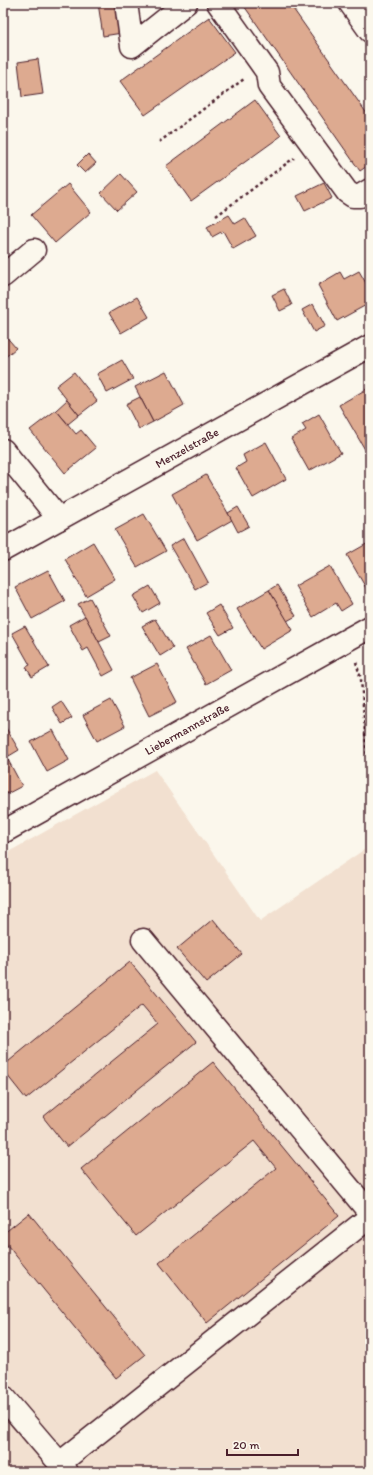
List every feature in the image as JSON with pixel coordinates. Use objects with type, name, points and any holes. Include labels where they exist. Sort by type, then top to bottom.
[{"type":"street","points":[[126,3],[132,46],[186,3]]},
{"type":"street","points":[[218,3],[267,72],[269,86],[347,192],[353,196],[360,196],[370,190]]},
{"type":"street","points":[[350,3],[370,31]]},
{"type":"street","points":[[3,276],[34,250]]},
{"type":"street","name":"Menzelstraße","points":[[3,550],[370,346]]},
{"type":"street","points":[[3,450],[59,519]]},
{"type":"street","name":"Liebermannstraße","points":[[3,832],[370,627]]},
{"type":"street","points":[[143,940],[370,1213]]},
{"type":"street","points":[[3,1397],[63,1467],[370,1217]]},
{"type":"path","points":[[159,142],[262,65]]},
{"type":"path","points":[[216,216],[312,145]]},
{"type":"path","points":[[350,638],[361,679],[367,758],[370,761]]},
{"type":"shaded area","points":[[155,770],[260,921],[365,849],[370,856],[370,1472],[3,1472],[3,855]]},
{"type":"building","points":[[98,3],[118,3],[122,33],[103,36]]},
{"type":"building","points":[[242,3],[289,3],[370,118],[370,164],[360,171]]},
{"type":"building","points":[[209,17],[235,52],[145,115],[120,81]]},
{"type":"building","points":[[38,59],[43,94],[22,97],[18,62]]},
{"type":"building","points":[[255,100],[281,136],[191,201],[166,166]]},
{"type":"building","points":[[88,154],[96,163],[85,173],[77,165]]},
{"type":"building","points":[[121,174],[137,192],[117,210],[101,193]]},
{"type":"building","points":[[324,183],[332,198],[305,211],[297,196]]},
{"type":"building","points":[[68,184],[91,212],[55,243],[31,215]]},
{"type":"building","points":[[229,215],[235,224],[245,218],[256,236],[233,249],[223,231],[212,237],[207,227]]},
{"type":"building","points":[[359,271],[370,290],[370,303],[337,321],[318,285],[340,272],[344,279]]},
{"type":"building","points":[[284,289],[292,305],[280,311],[272,295]]},
{"type":"building","points":[[137,297],[149,317],[121,333],[109,313]]},
{"type":"building","points":[[313,304],[325,326],[314,332],[302,310]]},
{"type":"building","points":[[3,333],[16,348],[3,359]]},
{"type":"building","points":[[122,360],[133,379],[107,393],[97,374]]},
{"type":"building","points":[[166,371],[184,405],[153,422],[135,387]]},
{"type":"building","points":[[74,372],[97,401],[79,415],[56,386]]},
{"type":"building","points":[[370,387],[370,452],[367,453],[339,405]]},
{"type":"building","points":[[140,397],[153,422],[139,429],[126,404]]},
{"type":"building","points":[[67,400],[79,415],[68,424],[56,410]]},
{"type":"building","points":[[56,410],[76,434],[81,430],[96,448],[65,473],[30,430]]},
{"type":"building","points":[[319,414],[341,453],[309,471],[291,439],[306,430],[302,424]]},
{"type":"building","points":[[266,442],[286,479],[253,498],[236,468],[246,462],[243,455]]},
{"type":"building","points":[[206,475],[232,520],[197,540],[172,494]]},
{"type":"building","points":[[238,507],[249,526],[238,532],[228,513]]},
{"type":"building","points":[[144,514],[166,551],[137,567],[115,530]]},
{"type":"building","points":[[184,538],[208,582],[195,589],[170,546]]},
{"type":"building","points":[[93,542],[115,579],[86,596],[65,559]]},
{"type":"building","points":[[370,542],[370,595],[347,555]]},
{"type":"building","points":[[330,566],[352,604],[341,611],[336,603],[313,617],[295,586]]},
{"type":"building","points":[[48,570],[65,601],[32,619],[15,587]]},
{"type":"building","points":[[277,585],[296,616],[287,621],[269,590]]},
{"type":"building","points":[[150,586],[160,603],[143,613],[133,596]]},
{"type":"building","points":[[269,590],[293,630],[261,649],[237,609]]},
{"type":"building","points":[[90,598],[111,636],[99,642],[78,604]]},
{"type":"building","points":[[219,605],[233,628],[220,635],[206,613]]},
{"type":"building","points":[[85,616],[114,670],[103,676],[88,648],[83,651],[69,625]]},
{"type":"building","points":[[155,619],[173,648],[160,656],[142,626]]},
{"type":"building","points":[[25,626],[49,667],[32,677],[26,667],[30,665],[12,633]]},
{"type":"building","points":[[211,635],[231,670],[206,684],[186,649]]},
{"type":"building","points":[[157,664],[177,702],[149,716],[130,678]]},
{"type":"building","points":[[111,700],[125,726],[97,741],[83,715]]},
{"type":"building","points":[[61,701],[72,718],[62,724],[52,707]]},
{"type":"building","points":[[3,723],[19,750],[9,756],[3,745]]},
{"type":"building","points":[[53,730],[69,760],[47,772],[31,742]]},
{"type":"building","points":[[6,756],[22,786],[3,796],[3,758]]},
{"type":"building","points":[[213,919],[242,954],[206,983],[177,949]]},
{"type":"building","points":[[130,962],[196,1042],[67,1147],[43,1117],[158,1024],[142,1005],[26,1099],[3,1070],[3,1066]]},
{"type":"building","points":[[213,1062],[339,1216],[207,1323],[159,1263],[276,1168],[254,1141],[136,1236],[81,1169]]},
{"type":"building","points":[[29,1213],[145,1355],[116,1378],[3,1240],[3,1234]]}]
